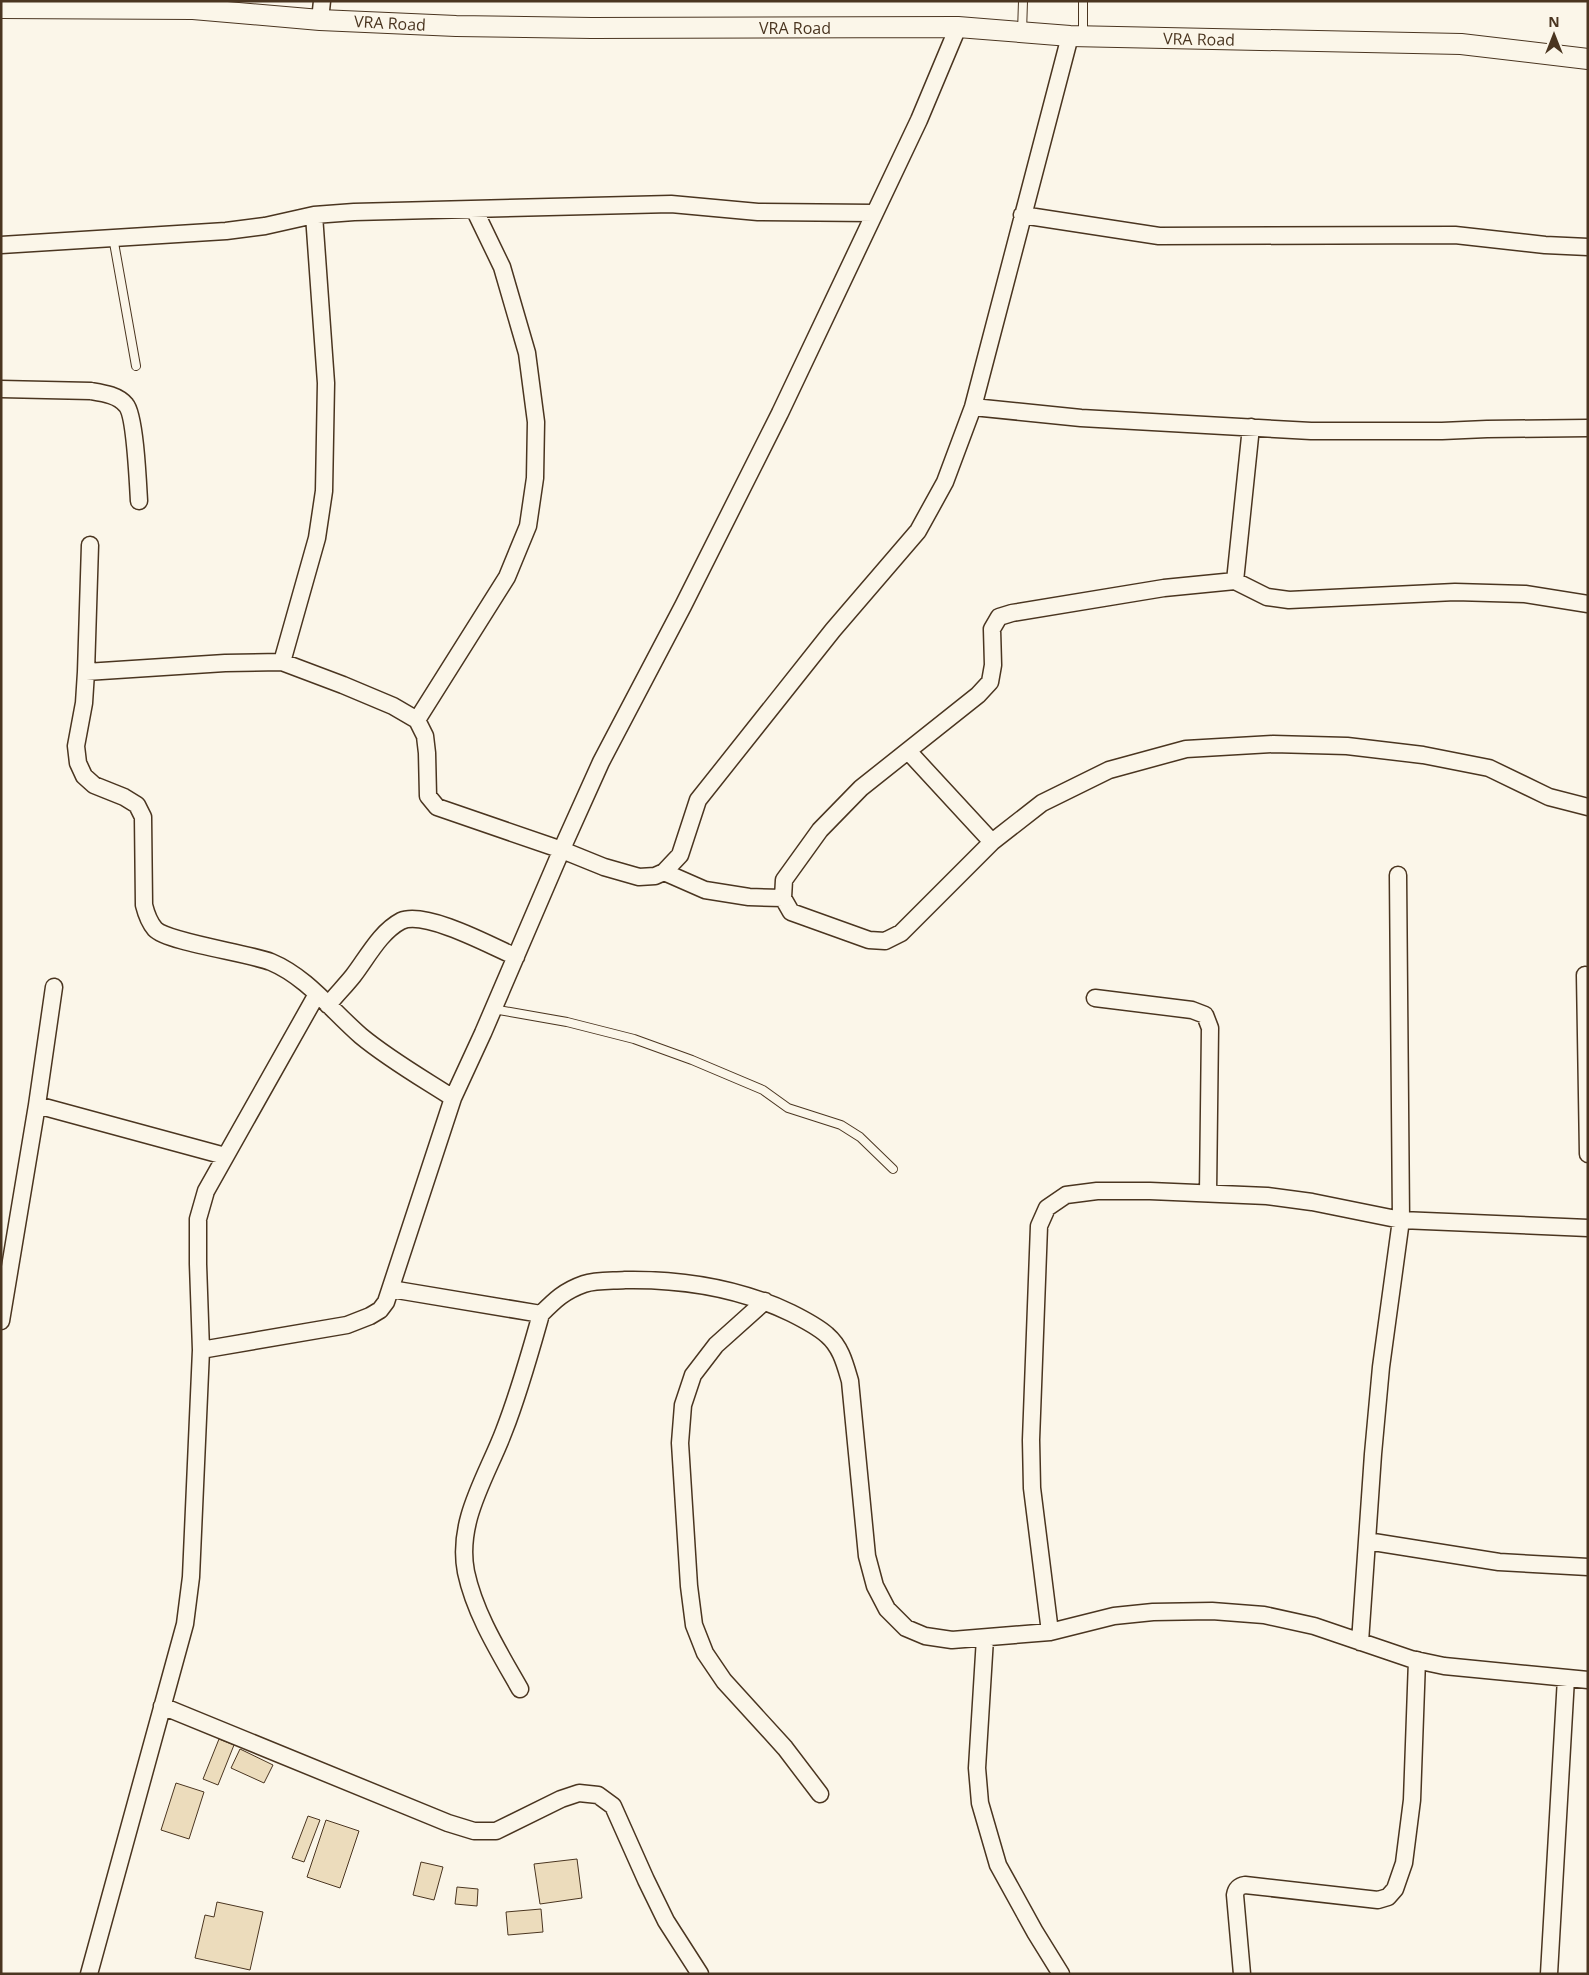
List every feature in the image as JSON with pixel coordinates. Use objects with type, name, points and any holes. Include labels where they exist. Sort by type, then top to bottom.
[{"type":"street","name":"VRA Road","points":[[1,8],[321,11],[456,26],[958,28],[1076,36],[1461,44],[1588,59]]},
{"type":"street","points":[[201,1350],[347,1325],[370,1316],[380,1310],[386,1302],[453,1098],[494,1009],[601,762],[683,606],[775,422],[919,120],[958,28]]},
{"type":"street","points":[[86,672],[226,663],[282,662],[393,706],[417,720],[425,736],[428,796],[437,807],[639,878],[655,876],[664,872],[680,855],[698,800],[833,630],[918,531],[945,482],[973,408],[1022,215],[1076,36]]},
{"type":"street","points":[[1,245],[226,231],[264,226],[314,215],[354,212],[671,204],[758,212],[874,213]]},
{"type":"street","points":[[417,720],[507,577],[528,526],[535,478],[536,422],[527,353],[502,267],[474,209]]},
{"type":"street","points":[[282,662],[317,538],[324,491],[326,383],[314,215]]},
{"type":"street","points":[[1022,215],[1160,236],[1455,236],[1545,245],[1588,247]]},
{"type":"street","points":[[1,389],[91,391],[104,393],[121,400],[128,407],[132,422],[139,501]]},
{"type":"street","points":[[973,408],[1080,418],[1383,432],[1588,428]]},
{"type":"street","points":[[1235,581],[1251,427]]},
{"type":"street","points":[[90,545],[86,672],[84,703],[76,746],[78,763],[84,776],[94,785],[124,797],[137,805],[143,817],[144,905],[147,918],[156,930],[170,937],[262,959],[286,968],[302,980],[361,1036],[387,1056],[453,1098]]},
{"type":"street","points":[[1588,604],[1525,594],[1455,592],[1289,600],[1267,597],[1235,581],[1164,588],[1012,613],[999,617],[992,629],[993,665],[990,682],[978,695],[861,788],[820,830],[784,880],[782,898],[791,912],[869,940],[885,941],[901,933],[992,842],[1042,803],[1101,774],[1186,748],[1273,744],[1347,746],[1423,755],[1489,768],[1549,797],[1588,807]]},
{"type":"street","points":[[908,751],[992,842]]},
{"type":"street","points":[[664,872],[705,890],[749,897],[782,898]]},
{"type":"street","points":[[1360,1642],[1381,1368],[1401,1220],[1398,875]]},
{"type":"street","points":[[89,1974],[185,1624],[191,1577],[201,1350],[198,1218],[206,1191],[322,1000],[353,976],[384,935],[402,921],[425,920],[452,928],[516,957]]},
{"type":"street","points":[[1585,975],[1588,1154]]},
{"type":"street","points":[[1,1322],[37,1105],[54,987]]},
{"type":"street","points":[[1095,998],[1192,1010],[1205,1014],[1210,1028],[1208,1193]]},
{"type":"street","points":[[37,1105],[226,1156]]},
{"type":"street","points":[[1050,1632],[1032,1488],[1031,1460],[1039,1226],[1047,1208],[1066,1195],[1097,1191],[1208,1193],[1285,1198],[1401,1220],[1588,1228]]},
{"type":"street","points":[[520,1689],[484,1623],[474,1599],[466,1570],[464,1541],[470,1511],[508,1422],[541,1314],[562,1293],[585,1284],[650,1280],[722,1288],[765,1300],[805,1320],[827,1335],[842,1354],[850,1381],[867,1556],[875,1586],[887,1609],[906,1628],[925,1636],[952,1640],[1050,1632],[1114,1616],[1153,1612],[1212,1611],[1264,1615],[1314,1626],[1417,1660],[1444,1666],[1588,1680]]},
{"type":"street","points":[[391,1289],[541,1314]]},
{"type":"street","points":[[765,1300],[716,1345],[693,1375],[682,1405],[680,1443],[689,1586],[694,1624],[705,1653],[724,1681],[784,1748],[820,1794]]},
{"type":"street","points":[[1367,1541],[1499,1562],[1588,1567]]},
{"type":"street","points":[[985,1638],[977,1768],[980,1803],[998,1865],[1061,1974]]},
{"type":"street","points":[[1242,1974],[1235,1895],[1240,1886],[1245,1884],[1378,1900],[1388,1898],[1395,1889],[1404,1863],[1412,1800],[1417,1660]]},
{"type":"street","points":[[1548,1974],[1566,1678]]},
{"type":"street","points":[[162,1706],[448,1823],[474,1831],[496,1831],[561,1799],[579,1793],[598,1795],[613,1806],[666,1921],[700,1974]]},
{"type":"lane","points":[[1022,32],[1023,1]]},
{"type":"lane","points":[[1076,36],[1083,1]]},
{"type":"lane","points":[[113,237],[136,366]]},
{"type":"lane","points":[[494,1009],[577,1025],[634,1039],[692,1060],[763,1090],[788,1108],[842,1125],[860,1137],[893,1169]]},
{"type":"building","points":[[219,1739],[234,1745],[218,1785],[203,1779]]},
{"type":"building","points":[[240,1749],[273,1765],[264,1783],[231,1768]]},
{"type":"building","points":[[176,1783],[204,1792],[189,1839],[161,1830]]},
{"type":"building","points":[[308,1816],[320,1820],[304,1862],[292,1858]]},
{"type":"building","points":[[326,1820],[359,1831],[340,1888],[307,1877]]},
{"type":"building","points":[[577,1859],[582,1898],[540,1904],[534,1864]]},
{"type":"building","points":[[421,1862],[443,1867],[434,1900],[413,1895]]},
{"type":"building","points":[[457,1887],[478,1889],[477,1906],[455,1904]]},
{"type":"building","points":[[217,1902],[263,1912],[250,1970],[195,1958],[205,1915],[214,1917]]},
{"type":"building","points":[[541,1909],[543,1932],[508,1935],[506,1912]]}]
